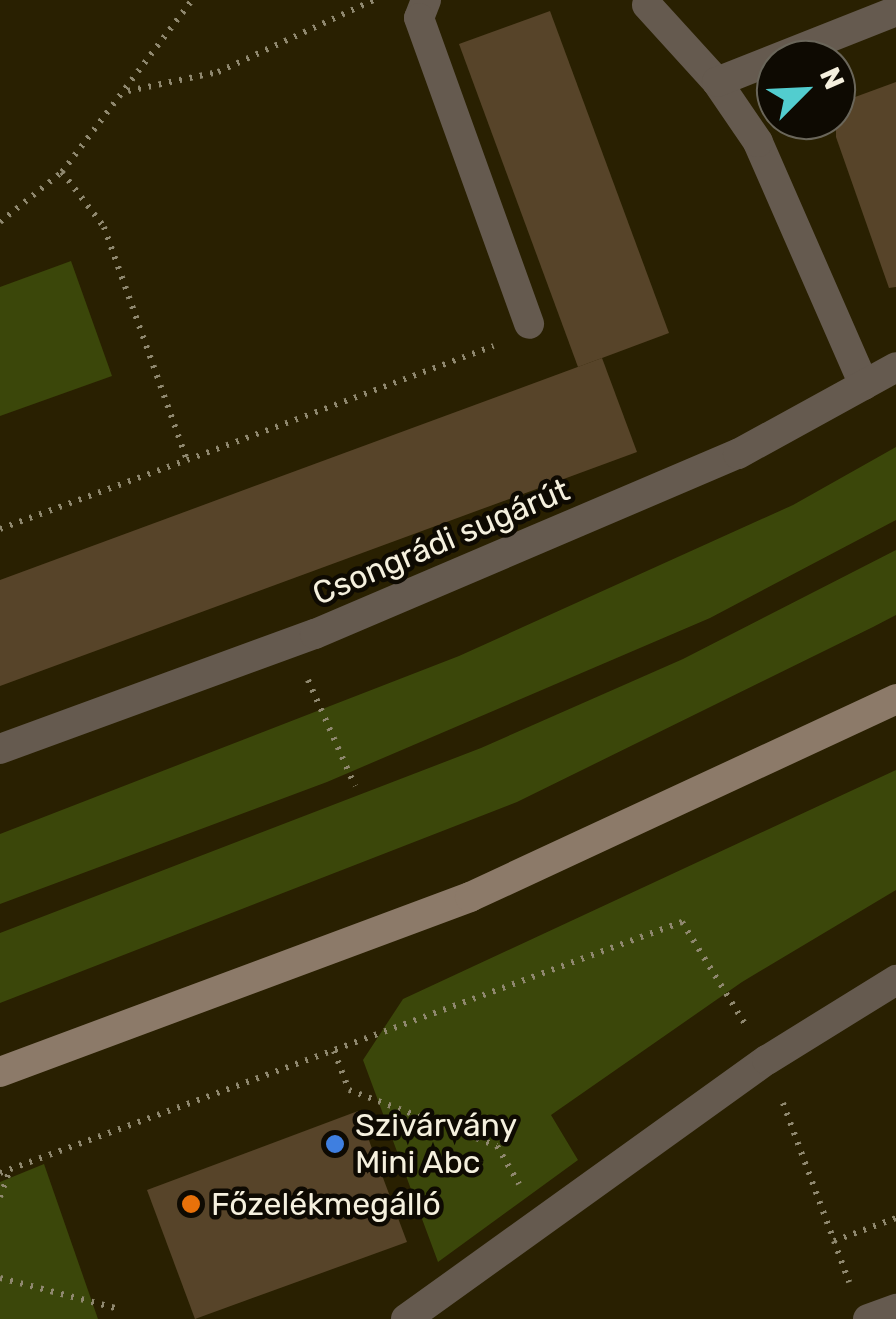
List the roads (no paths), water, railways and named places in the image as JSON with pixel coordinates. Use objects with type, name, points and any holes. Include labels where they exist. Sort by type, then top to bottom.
[{"type":"main road","points":[[0,1072],[470,896],[896,699]]},
{"type":"street","points":[[426,0],[419,18],[529,324]]},
{"type":"street","points":[[647,2],[718,82],[758,142],[864,385]]},
{"type":"street","points":[[718,82],[896,12]]},
{"type":"street","name":"Csongrádi sugárút","points":[[0,750],[291,642],[738,454],[896,367]]},
{"type":"street","points":[[406,1319],[767,1060],[896,980]]},
{"type":"street","points":[[868,1319],[896,1309]]},
{"type":"place","name":"Szivárvány Mini Abc","points":[[335,1144]]},
{"type":"place","name":"Főzelékmegálló","points":[[191,1204]]}]
